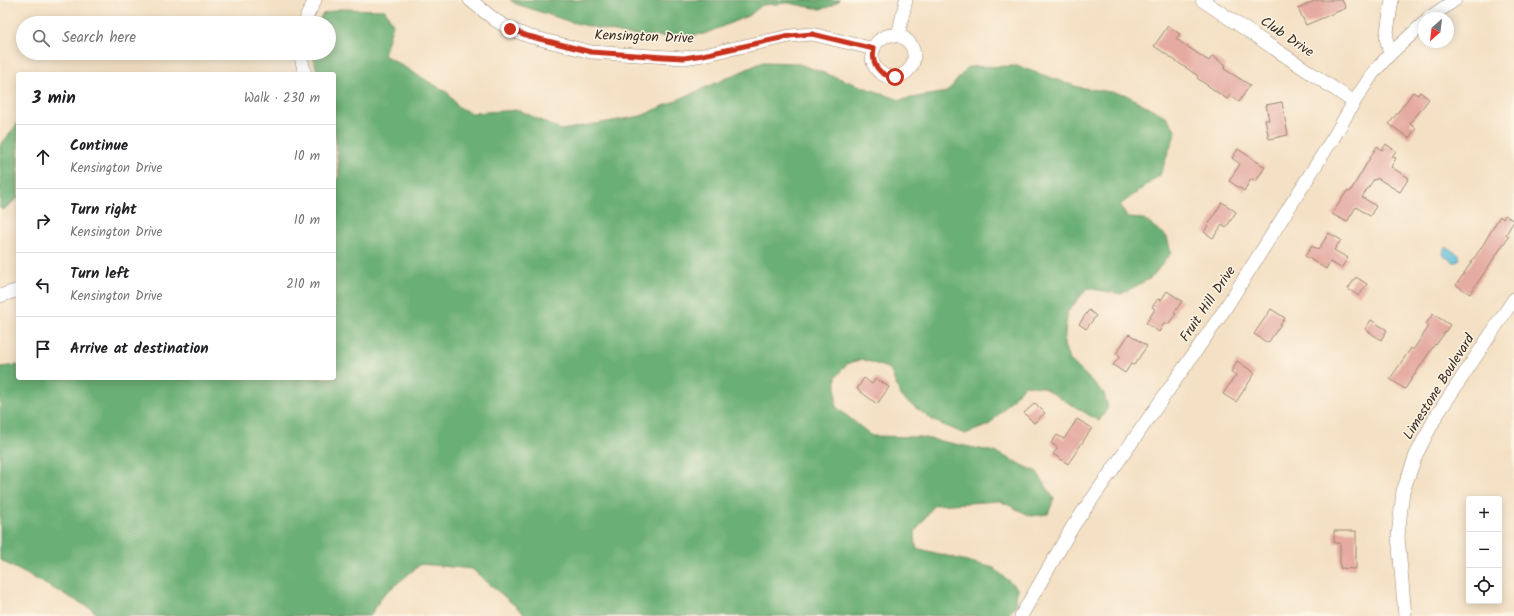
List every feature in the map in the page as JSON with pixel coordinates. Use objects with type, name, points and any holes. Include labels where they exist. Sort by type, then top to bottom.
[{"type":"street","points":[[307,16],[315,0]]},
{"type":"street","name":"Kensington Drive","points":[[470,0],[495,20],[510,29],[528,36],[591,52],[684,58],[790,36],[812,34],[874,49]]},
{"type":"street","points":[[898,36],[906,0]]},
{"type":"street","name":"Club Drive","points":[[1202,0],[1354,102]]},
{"type":"street","points":[[1392,0],[1386,38],[1390,54],[1418,28]]},
{"type":"street","points":[[1438,12],[1455,0]]},
{"type":"street","points":[[890,35],[898,36],[904,38],[910,43],[914,58],[908,71],[902,75],[890,77],[877,69],[872,56],[877,42],[890,35]]},
{"type":"street","name":"Fruit Hill Drive","points":[[1021,616],[1073,526],[1221,315],[1336,135],[1354,102],[1373,73],[1390,54]]},
{"type":"street","points":[[302,60],[305,72]]},
{"type":"street","points":[[0,296],[16,291]]},
{"type":"street","name":"Limestone Boulevard","points":[[1405,616],[1398,536],[1403,491],[1416,455],[1435,418],[1514,299]]},
{"type":"green space","points":[[510,0],[840,0],[829,7],[820,9],[788,3],[762,5],[750,15],[704,34],[679,37],[628,35],[571,22],[516,4]]},
{"type":"green space","points":[[339,9],[385,10],[393,24],[384,55],[448,93],[457,106],[471,113],[519,110],[561,130],[641,116],[763,62],[796,63],[900,100],[947,92],[968,67],[1017,66],[1078,87],[1124,94],[1167,117],[1176,131],[1160,175],[1120,205],[1128,218],[1144,219],[1167,237],[1171,253],[1151,278],[1121,294],[1087,288],[1067,313],[1064,345],[1069,359],[1104,393],[1108,408],[1099,421],[1042,387],[1025,385],[989,425],[965,434],[934,421],[901,397],[890,369],[862,359],[847,364],[836,377],[836,407],[872,436],[920,437],[995,452],[1037,472],[1054,499],[1048,514],[1031,516],[1000,501],[934,505],[915,532],[916,548],[994,568],[1017,588],[1016,604],[1008,616],[527,616],[472,569],[421,564],[383,595],[370,616],[98,616],[92,609],[0,560],[0,367],[16,365],[16,380],[141,380],[146,382],[150,380],[336,380],[336,181],[339,175],[336,144],[336,72],[317,72],[314,60],[336,60],[336,16],[321,16],[323,14]]},
{"type":"green space","points":[[16,126],[16,200],[3,210],[0,208],[0,146]]},
{"type":"water","points":[[1445,248],[1448,248],[1459,255],[1460,258],[1457,262],[1454,262],[1444,256],[1443,253]]},
{"type":"building","points":[[1317,0],[1342,0],[1346,8],[1306,25],[1298,8]]},
{"type":"building","points":[[1168,26],[1180,34],[1176,39],[1209,61],[1212,56],[1226,65],[1224,69],[1250,85],[1239,102],[1230,95],[1227,99],[1197,78],[1198,76],[1154,46]]},
{"type":"building","points":[[1413,92],[1418,95],[1420,92],[1429,99],[1410,124],[1416,128],[1409,138],[1389,124]]},
{"type":"building","points":[[1282,102],[1288,135],[1269,139],[1265,120],[1269,120],[1266,105]]},
{"type":"building","points":[[1386,144],[1396,151],[1392,156],[1396,158],[1391,167],[1409,178],[1400,192],[1377,178],[1376,180],[1374,179],[1362,197],[1376,206],[1370,216],[1356,207],[1347,222],[1332,214],[1347,191],[1350,192],[1377,146],[1382,150]]},
{"type":"building","points":[[1238,149],[1265,167],[1256,181],[1251,179],[1244,191],[1229,181],[1240,164],[1232,158]]},
{"type":"building","points":[[1222,202],[1236,212],[1226,228],[1222,225],[1213,238],[1204,232]]},
{"type":"building","points":[[1505,215],[1514,221],[1506,234],[1509,236],[1470,294],[1456,285],[1500,216],[1503,219]]},
{"type":"building","points":[[1329,233],[1341,240],[1334,250],[1348,258],[1341,268],[1330,262],[1326,269],[1305,256],[1312,246],[1318,250]]},
{"type":"building","points":[[1356,277],[1367,284],[1359,296],[1348,289]]},
{"type":"building","points":[[1167,291],[1182,301],[1174,313],[1176,314],[1168,324],[1165,322],[1159,332],[1146,323],[1155,309],[1152,307],[1158,299],[1161,300]]},
{"type":"building","points":[[1271,309],[1285,318],[1268,343],[1254,334]]},
{"type":"building","points":[[1089,310],[1096,316],[1086,329],[1079,324]]},
{"type":"building","points":[[1433,314],[1450,325],[1436,345],[1435,344],[1405,389],[1390,379],[1411,348],[1413,350],[1429,326],[1426,324]]},
{"type":"building","points":[[1371,320],[1387,330],[1381,340],[1365,329]]},
{"type":"building","points":[[1129,334],[1147,346],[1134,365],[1131,364],[1125,373],[1113,365],[1120,356],[1116,354]]},
{"type":"building","points":[[1237,361],[1255,373],[1236,402],[1223,394],[1236,375],[1231,372]]},
{"type":"building","points":[[864,378],[872,384],[876,378],[889,387],[877,404],[857,389]]},
{"type":"building","points":[[1035,403],[1045,413],[1034,423],[1024,413]]},
{"type":"building","points":[[1077,419],[1092,428],[1068,464],[1053,454],[1058,448],[1051,443],[1057,435],[1064,439]]},
{"type":"building","points":[[1334,531],[1356,531],[1356,569],[1340,568],[1340,543],[1334,543]]},
{"type":"route","points":[[510,29],[528,36],[591,52],[684,58],[790,36],[812,34],[874,49],[872,56],[877,69],[883,74],[890,77],[895,77]]}]
